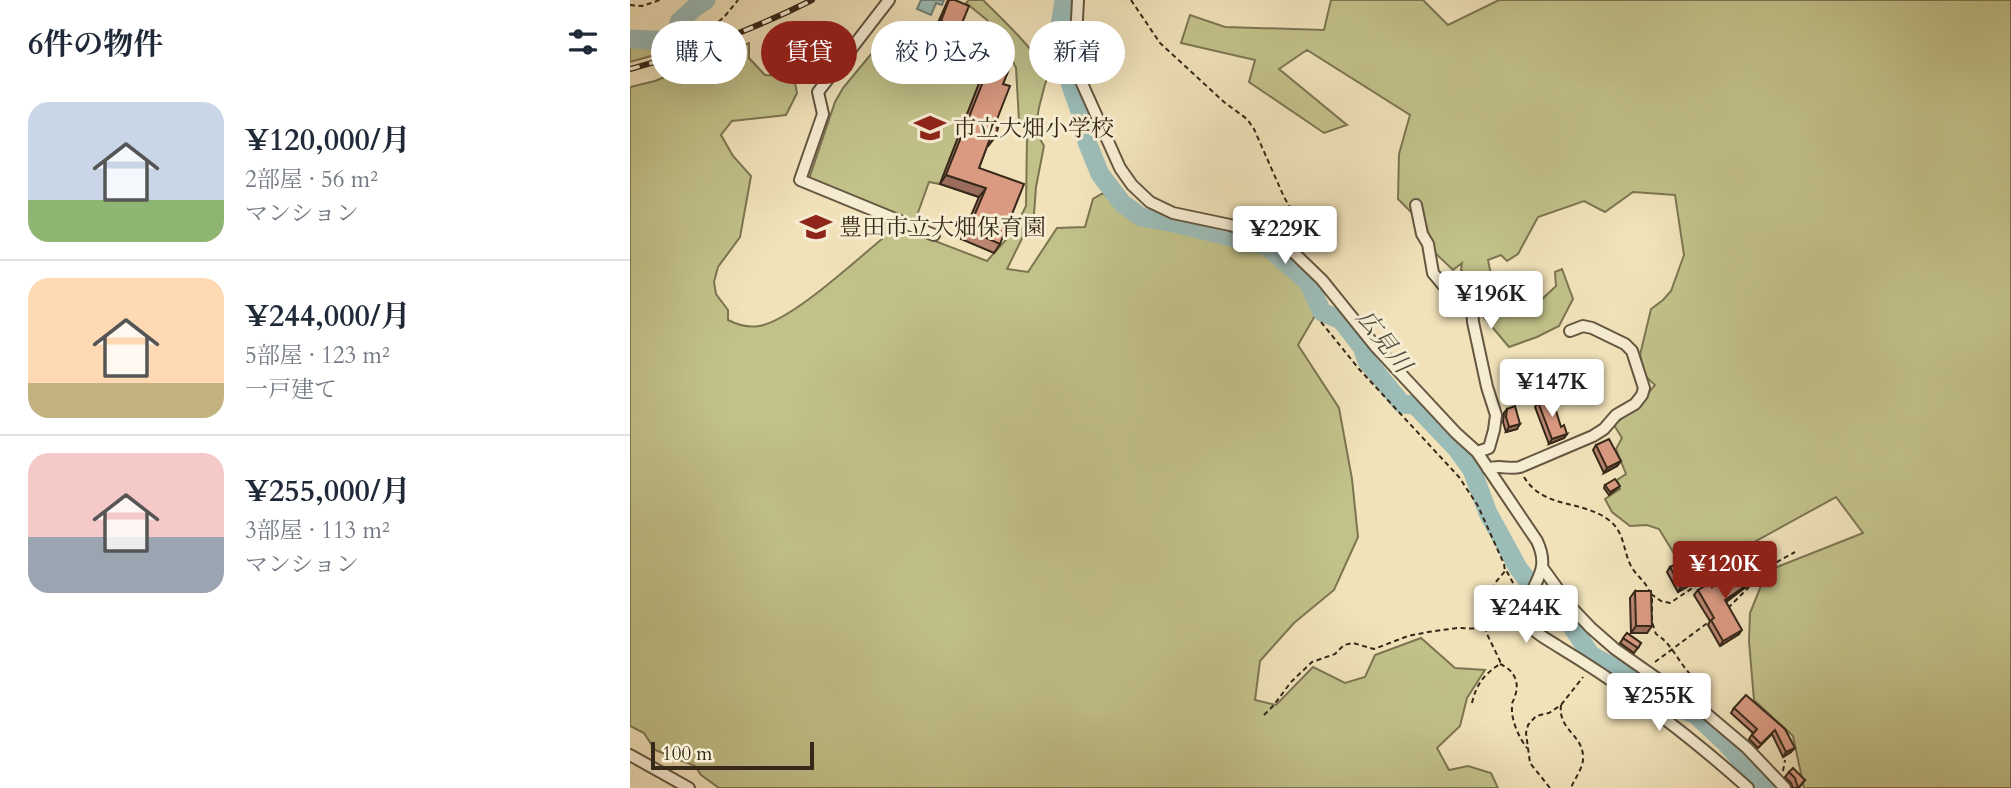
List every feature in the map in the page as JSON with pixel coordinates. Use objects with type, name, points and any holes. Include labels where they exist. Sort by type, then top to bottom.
[{"type":"street","points":[[889,0],[818,92],[823,114],[800,180],[934,235]]},
{"type":"street","points":[[1078,0],[1075,58],[1080,79],[1120,168],[1132,185],[1150,202],[1173,213],[1259,234],[1293,251],[1322,280],[1376,347],[1477,452],[1537,541],[1543,558],[1542,569],[1527,602],[1525,616],[1530,628],[1591,666],[1679,729],[1748,788]]},
{"type":"street","points":[[1416,205],[1422,234],[1428,244],[1433,273],[1443,285],[1467,298],[1472,306],[1487,387],[1496,415],[1489,448],[1477,452]]},
{"type":"street","points":[[1488,469],[1498,466],[1514,469],[1593,436],[1604,429],[1616,415],[1635,404],[1642,395],[1644,388],[1632,351],[1625,344],[1592,328],[1583,326],[1570,331]]},
{"type":"street","points":[[1542,569],[1591,628],[1615,649],[1712,719],[1747,748],[1785,788]]},
{"type":"street","points":[[630,755],[682,786]]},
{"type":"path","points":[[630,5],[660,0]]},
{"type":"path","points":[[719,21],[738,0]]},
{"type":"path","points":[[1131,0],[1160,43],[1207,88],[1247,119],[1254,129],[1284,197],[1301,226],[1307,254],[1306,264]]},
{"type":"path","points":[[1467,298],[1463,285],[1466,280],[1513,292]]},
{"type":"path","points":[[1321,322],[1359,369],[1459,477],[1478,506],[1506,571],[1527,602]]},
{"type":"path","points":[[1520,467],[1530,486],[1544,497],[1595,512],[1610,521],[1620,534],[1631,567],[1643,579],[1651,593],[1661,601],[1670,603],[1703,581],[1714,578]]},
{"type":"path","points":[[1723,613],[1748,588],[1757,573],[1796,552]]},
{"type":"path","points":[[1506,571],[1494,583],[1486,632],[1500,664],[1510,670],[1517,680],[1512,704],[1513,717],[1527,748]]},
{"type":"path","points":[[1651,593],[1653,629],[1672,648],[1708,695],[1712,719]]},
{"type":"path","points":[[1647,670],[1714,618]]},
{"type":"path","points":[[1264,715],[1311,662],[1335,654],[1344,645],[1353,643],[1374,649],[1408,636],[1429,632],[1457,628],[1486,629]]},
{"type":"path","points":[[1472,703],[1474,692],[1483,677],[1500,664]]},
{"type":"path","points":[[1550,788],[1530,763],[1526,733],[1531,720],[1536,716],[1549,713],[1561,705],[1591,666]]},
{"type":"path","points":[[1561,705],[1562,722],[1577,739],[1583,756],[1580,772],[1571,788]]},
{"type":"shaded area","points":[[969,0],[983,0],[1005,21],[988,21],[966,3]]},
{"type":"shaded area","points":[[1331,0],[1423,0],[1448,25],[1499,0],[2011,0],[2011,788],[1804,788],[1793,736],[1754,700],[1749,641],[1750,613],[1767,571],[1863,533],[1836,497],[1689,578],[1659,529],[1647,525],[1630,526],[1612,512],[1605,499],[1620,489],[1617,480],[1626,474],[1616,449],[1622,438],[1614,425],[1640,403],[1655,385],[1645,376],[1640,355],[1651,309],[1671,291],[1684,255],[1675,195],[1633,192],[1605,212],[1584,201],[1538,217],[1518,254],[1507,261],[1501,255],[1488,260],[1491,275],[1519,283],[1541,300],[1556,286],[1555,272],[1562,269],[1573,299],[1559,326],[1509,347],[1471,302],[1470,278],[1461,270],[1462,263],[1453,270],[1431,249],[1427,228],[1398,199],[1399,154],[1410,115],[1307,50],[1279,69],[1347,125],[1324,133],[1249,82],[1255,60],[1181,43],[1190,15],[1225,27],[1324,30]]},
{"type":"shaded area","points":[[1015,32],[1029,47],[1029,84],[1045,84],[1037,117],[1038,131],[1044,146],[1034,214],[1007,269],[1028,272],[1057,228],[1085,227],[1093,199],[1103,193],[1126,214],[1146,224],[1261,251],[1301,282],[1316,314],[1298,345],[1339,408],[1352,479],[1358,537],[1334,590],[1294,623],[1260,661],[1255,700],[1276,705],[1313,667],[1345,683],[1365,677],[1375,655],[1421,638],[1455,668],[1485,670],[1467,698],[1460,726],[1437,748],[1449,770],[1468,766],[1491,773],[1498,788],[719,788],[701,775],[695,766],[655,750],[644,733],[630,726],[630,87],[651,82],[747,84],[749,43],[749,58],[761,71],[761,84],[795,84],[797,93],[786,115],[732,121],[721,135],[733,156],[751,176],[740,237],[718,267],[714,282],[716,294],[728,310],[728,320],[751,327],[772,322],[788,313],[840,275],[882,239],[878,219],[987,261],[1013,232],[1026,206],[1027,137],[1019,121]]},
{"type":"shaded area","points":[[630,43],[651,44],[651,56],[630,62]]},
{"type":"shaded area","points":[[871,54],[871,84],[979,84],[940,184],[929,182],[915,221],[809,179],[835,102],[846,84],[857,84],[857,71]]},
{"type":"water","points":[[921,0],[944,0],[942,5],[936,3],[931,15],[917,9]]},
{"type":"building","points":[[949,0],[969,6],[963,21],[941,21]]},
{"type":"building","points":[[982,84],[1010,86],[994,127],[998,128],[995,137],[991,136],[979,168],[1024,184],[1000,244],[968,230],[986,188],[946,175]]},
{"type":"building","points":[[1552,398],[1561,427],[1564,425],[1567,434],[1552,439],[1538,402]]},
{"type":"building","points":[[1515,406],[1520,424],[1509,427],[1507,409]]},
{"type":"building","points":[[1609,439],[1621,461],[1607,468],[1596,445]]},
{"type":"building","points":[[1615,479],[1620,486],[1610,492],[1605,485]]},
{"type":"building","points":[[1680,562],[1691,581],[1681,587],[1670,567]]},
{"type":"building","points":[[1738,563],[1751,582],[1725,600],[1742,630],[1723,641],[1698,590],[1710,583],[1712,587]]},
{"type":"building","points":[[1635,591],[1651,591],[1652,626],[1636,626]]},
{"type":"building","points":[[1627,633],[1641,643],[1638,648],[1623,638]]},
{"type":"building","points":[[1746,695],[1785,729],[1795,748],[1786,752],[1775,730],[1761,744],[1752,735],[1757,729],[1734,708]]},
{"type":"building","points":[[1793,768],[1805,780],[1798,788],[1795,778],[1789,772]]},
{"type":"waterway","points":[[630,39],[670,39],[681,33],[679,22],[706,0]]},
{"type":"waterway","name":"広見川","points":[[1064,0],[1057,46],[1087,131],[1087,142],[1100,174],[1122,203],[1141,217],[1267,246],[1308,282],[1322,312],[1341,320],[1362,347],[1367,361],[1402,404],[1415,405],[1456,448],[1472,470],[1488,513],[1518,568],[1543,600],[1566,618],[1591,655],[1624,673],[1661,702],[1695,714],[1726,743],[1765,788]]},
{"type":"railway","points":[[630,69],[723,39],[812,0]]},
{"type":"place","name":"市立大畑小学校","points":[[930,128]]},
{"type":"place","name":"豊田市立大畑保育園","points":[[816,227]]}]
